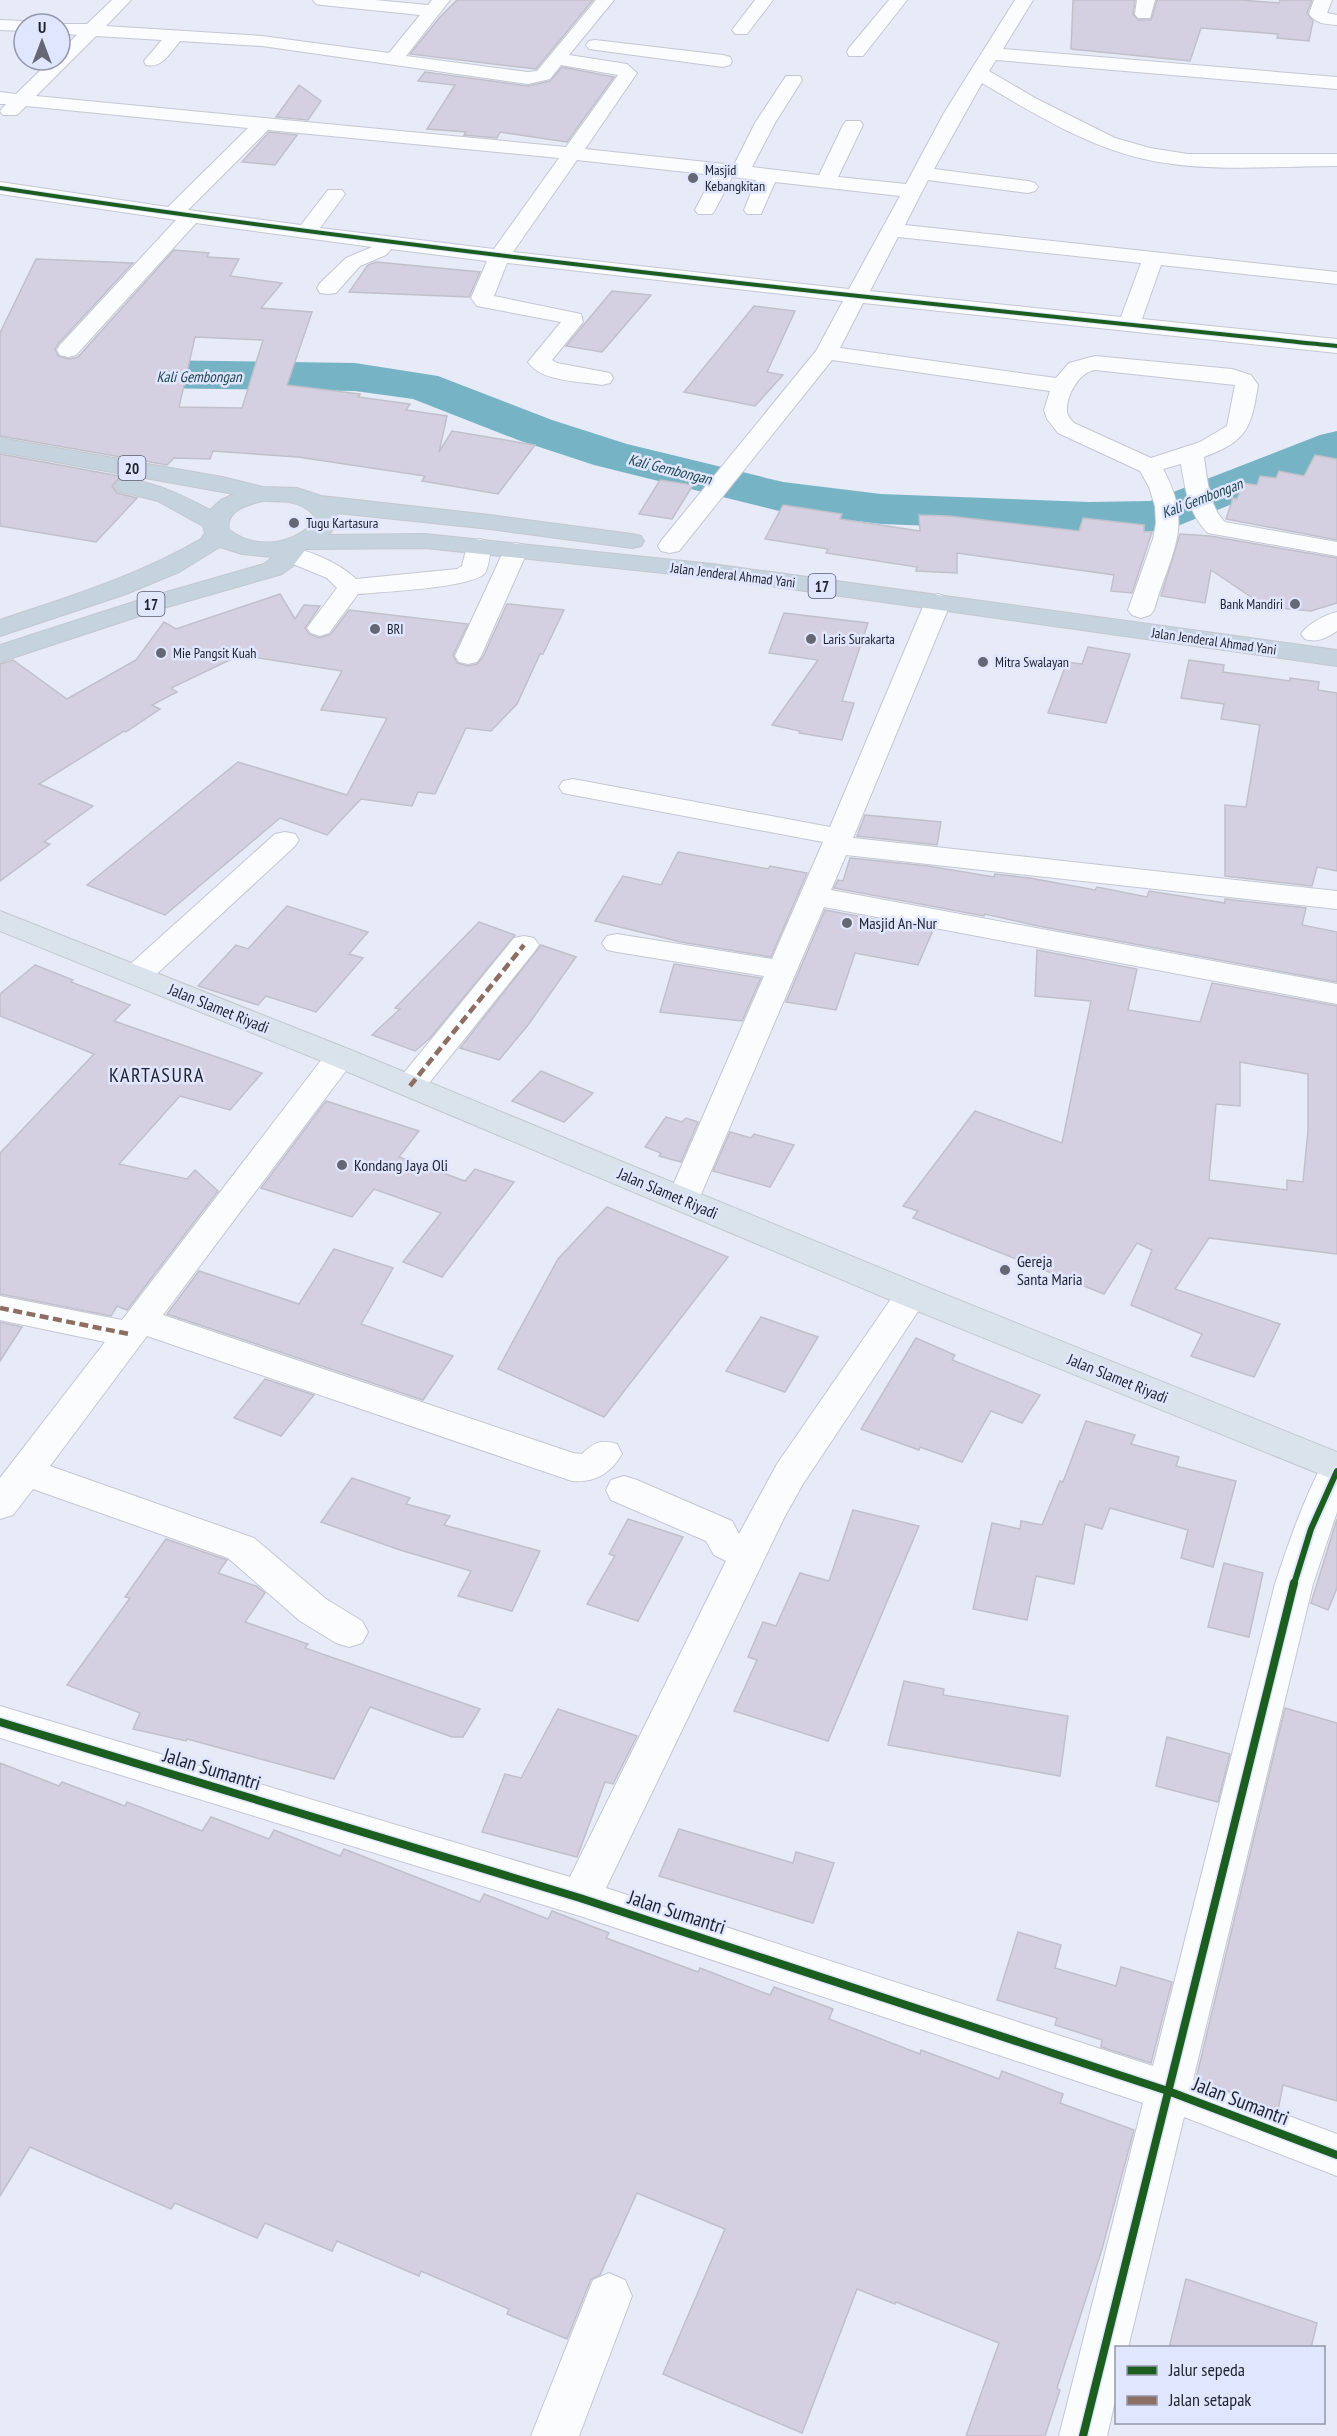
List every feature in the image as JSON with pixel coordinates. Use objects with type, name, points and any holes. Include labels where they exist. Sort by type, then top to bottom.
[{"type":"highway","name":"20","points":[[0,445],[222,484],[263,494]]},
{"type":"highway","name":"20","points":[[0,464],[152,492],[185,505],[216,527]]},
{"type":"highway","name":"17","points":[[0,628],[117,589],[171,567],[210,544],[221,512],[234,502],[263,494],[292,495],[315,503],[325,513],[324,525],[313,537],[296,547],[273,569],[159,602],[0,654]]},
{"type":"highway","name":"Jalan Jenderal Ahmad Yani","points":[[315,503],[490,522],[1326,636]]},
{"type":"highway","name":"17","points":[[216,527],[235,545],[248,548],[296,547]]},
{"type":"highway","name":"Jalan Jenderal Ahmad Yani","points":[[296,547],[425,541],[516,550],[712,571],[1337,658]]},
{"type":"main road","name":"Jalan Slamet Riyadi","points":[[0,920],[340,1057],[1337,1469]]},
{"type":"street","points":[[0,121],[90,29],[122,0]]},
{"type":"street","points":[[322,0],[437,6]]},
{"type":"street","points":[[72,28],[262,41],[525,78],[542,75],[605,0]]},
{"type":"street","points":[[741,30],[764,0]]},
{"type":"street","points":[[856,52],[898,0]]},
{"type":"street","points":[[670,546],[826,353],[893,230],[916,182],[957,109],[1024,0]]},
{"type":"street","points":[[1323,0],[1318,14],[1323,18],[1337,20]]},
{"type":"street","points":[[394,59],[437,6]]},
{"type":"street","points":[[153,61],[176,35]]},
{"type":"street","points":[[570,42],[723,61]]},
{"type":"street","points":[[992,54],[1337,83]]},
{"type":"street","points":[[555,59],[620,68],[628,73],[500,256],[483,294],[483,300],[570,317],[573,319],[572,322],[539,362],[556,370],[602,378]]},
{"type":"street","points":[[980,74],[1030,103],[1099,138],[1147,154],[1188,160],[1337,160]]},
{"type":"street","points":[[705,210],[793,81]]},
{"type":"street","points":[[0,98],[571,153],[826,182],[916,182],[1028,187]]},
{"type":"street","points":[[68,350],[180,217],[264,123]]},
{"type":"street","points":[[826,182],[853,125]]},
{"type":"street","points":[[754,210],[768,175]]},
{"type":"street","points":[[0,188],[180,217],[385,243],[1337,346]]},
{"type":"street","points":[[306,233],[334,194]]},
{"type":"street","points":[[893,230],[1337,278]]},
{"type":"street","points":[[328,288],[353,262],[379,251],[385,243]]},
{"type":"street","points":[[1114,365],[1136,355],[1138,325],[1152,258]]},
{"type":"street","points":[[826,353],[1065,386]]},
{"type":"street","points":[[1141,610],[1168,533],[1166,507],[1149,466],[1066,428],[1059,419],[1055,410],[1070,371],[1078,365],[1114,365],[1232,376],[1243,380],[1247,385],[1237,429],[1216,443],[1149,466]]},
{"type":"street","points":[[1191,452],[1209,523],[1223,530],[1337,549]]},
{"type":"street","points":[[320,628],[350,587],[462,576],[474,570],[478,546]]},
{"type":"street","points":[[296,547],[336,573],[350,587]]},
{"type":"street","points":[[468,656],[516,550]]},
{"type":"street","points":[[683,1199],[838,841],[938,602]]},
{"type":"street","points":[[1326,636],[1337,620]]},
{"type":"street","points":[[573,787],[838,841],[1337,900]]},
{"type":"street","points":[[137,975],[285,840]]},
{"type":"street","points":[[814,896],[1337,994]]},
{"type":"street","points":[[617,942],[782,970]]},
{"type":"street","points":[[410,1086],[524,945]]},
{"type":"street","points":[[0,1505],[340,1057]]},
{"type":"street","points":[[580,1898],[790,1474],[912,1295]]},
{"type":"street","points":[[0,1308],[134,1327],[572,1467],[584,1468],[597,1464],[604,1454]]},
{"type":"street","points":[[1083,2436],[1294,1584],[1311,1529],[1337,1469]]},
{"type":"street","points":[[26,1472],[241,1548],[313,1610],[349,1632]]},
{"type":"street","points":[[624,1490],[712,1527],[719,1531],[727,1545],[733,1550],[748,1555]]},
{"type":"street","name":"Jalan Sumantri","points":[[0,1722],[580,1898],[1168,2091],[1337,2155]]},
{"type":"street","points":[[555,2436],[609,2296]]},
{"type":"building","points":[[457,0],[593,0],[536,69],[410,54]]},
{"type":"building","points":[[1073,0],[1135,0],[1133,14],[1138,20],[1151,20],[1157,0],[1241,0],[1279,3],[1280,0],[1312,0],[1307,13],[1313,21],[1309,41],[1277,38],[1278,34],[1201,28],[1190,61],[1071,49]]},
{"type":"building","points":[[562,67],[614,77],[567,142],[500,132],[497,138],[464,135],[466,132],[427,129],[455,85],[418,81],[425,72],[528,86],[550,81]]},
{"type":"building","points":[[299,85],[321,101],[308,120],[276,117]]},
{"type":"building","points":[[269,132],[297,135],[275,165],[242,162]]},
{"type":"building","points":[[174,250],[209,253],[207,257],[239,259],[230,276],[282,283],[261,308],[312,312],[287,385],[360,394],[358,397],[410,404],[406,410],[447,416],[439,452],[452,431],[535,445],[498,494],[422,481],[425,476],[298,457],[213,451],[210,459],[174,458],[167,465],[0,436],[0,333],[36,259],[133,263],[55,349],[58,356],[69,359],[78,357]],"holes":[[[195,337],[263,340],[242,408],[179,407]]]},
{"type":"building","points":[[376,262],[480,272],[469,297],[349,292],[368,265]]},
{"type":"building","points":[[612,291],[651,295],[602,352],[566,346]]},
{"type":"building","points":[[754,306],[795,311],[767,372],[783,375],[755,406],[684,392]]},
{"type":"building","points":[[0,454],[135,479],[118,479],[112,486],[117,493],[137,498],[96,542],[0,526]]},
{"type":"building","points":[[1315,455],[1337,459],[1337,540],[1226,519],[1233,498],[1237,499],[1243,483],[1257,485],[1260,476],[1276,478],[1279,471],[1304,476]]},
{"type":"building","points":[[660,480],[693,485],[672,519],[639,514]]},
{"type":"building","points":[[783,505],[842,514],[840,519],[920,531],[919,515],[949,516],[1079,531],[1083,518],[1144,525],[1144,532],[1152,532],[1132,593],[1111,591],[1114,575],[957,553],[957,573],[916,571],[917,567],[826,553],[828,549],[765,539]]},
{"type":"building","points":[[1180,534],[1210,536],[1337,558],[1337,603],[1311,611],[1266,607],[1211,570],[1205,603],[1161,596]]},
{"type":"building","points":[[280,594],[295,619],[304,605],[320,606],[305,628],[309,634],[319,638],[331,634],[349,610],[468,624],[453,655],[457,663],[468,666],[477,664],[483,657],[507,604],[564,610],[517,704],[491,731],[466,728],[435,794],[418,792],[412,806],[361,799],[327,835],[280,818],[165,915],[87,885],[238,762],[347,795],[387,718],[321,710],[342,671],[240,655],[171,688],[177,692],[152,705],[160,709],[39,784],[93,806],[44,842],[50,844],[0,881],[0,664],[13,660],[67,699],[136,660],[164,622],[176,629]]},
{"type":"building","points":[[784,613],[868,623],[842,701],[854,703],[842,740],[799,733],[800,731],[772,725],[818,660],[769,653]]},
{"type":"building","points":[[1088,647],[1130,654],[1106,723],[1048,713],[1067,662],[1082,664]]},
{"type":"building","points":[[1189,660],[1224,665],[1223,672],[1290,681],[1290,678],[1319,682],[1318,690],[1337,693],[1337,871],[1317,867],[1312,886],[1225,876],[1225,805],[1246,807],[1260,725],[1221,719],[1224,704],[1181,698]]},
{"type":"building","points":[[865,815],[941,822],[937,845],[857,836]]},
{"type":"building","points":[[678,852],[768,869],[770,866],[807,873],[771,957],[681,942],[595,921],[623,876],[661,885]]},
{"type":"building","points":[[850,858],[928,866],[994,877],[995,874],[1030,878],[1095,890],[1097,887],[1147,897],[1149,891],[1225,903],[1225,899],[1306,908],[1302,925],[1337,932],[1337,982],[985,914],[984,916],[834,888],[838,880],[843,881]]},
{"type":"building","points":[[287,906],[368,932],[349,954],[363,958],[316,1012],[266,996],[258,1005],[198,986],[236,945],[248,949]]},
{"type":"building","points":[[825,910],[933,930],[918,965],[855,953],[836,1010],[786,1002]]},
{"type":"building","points":[[479,922],[515,935],[430,1038],[415,1051],[372,1035],[400,1009],[395,1008]]},
{"type":"building","points":[[541,945],[576,957],[528,1025],[499,1060],[460,1048]]},
{"type":"building","points":[[1037,950],[1137,969],[1128,1010],[1200,1022],[1212,983],[1337,1006],[1337,1254],[1209,1238],[1175,1289],[1280,1324],[1254,1377],[1191,1356],[1202,1334],[1131,1305],[1152,1250],[1137,1243],[1104,1294],[913,1218],[918,1211],[903,1206],[975,1111],[1062,1143],[1091,1001],[1035,996]],"holes":[[[1240,1062],[1308,1074],[1308,1130],[1303,1182],[1287,1180],[1287,1190],[1209,1180],[1216,1104],[1240,1106]]]},
{"type":"building","points":[[674,964],[761,978],[742,1021],[660,1012]]},
{"type":"building","points":[[35,965],[130,1005],[114,1021],[262,1073],[230,1110],[180,1096],[119,1164],[187,1179],[195,1170],[218,1191],[127,1310],[117,1306],[111,1316],[0,1294],[0,1153],[94,1054],[0,1016],[0,994]]},
{"type":"building","points":[[541,1071],[593,1093],[564,1122],[512,1101]]},
{"type":"building","points":[[326,1101],[419,1131],[399,1157],[465,1181],[475,1169],[514,1182],[442,1277],[403,1262],[441,1213],[374,1189],[352,1217],[261,1188]]},
{"type":"building","points":[[666,1117],[682,1122],[686,1118],[698,1122],[681,1162],[659,1156],[661,1153],[645,1147]]},
{"type":"building","points":[[730,1132],[751,1138],[754,1134],[794,1145],[770,1187],[713,1171]]},
{"type":"building","points":[[607,1207],[728,1257],[604,1417],[498,1369],[558,1259]]},
{"type":"building","points":[[334,1249],[393,1268],[361,1324],[453,1356],[423,1400],[167,1314],[199,1271],[299,1304]]},
{"type":"building","points":[[761,1317],[818,1337],[785,1392],[726,1371]]},
{"type":"building","points":[[0,1322],[22,1327],[0,1361]]},
{"type":"building","points":[[916,1338],[955,1355],[952,1360],[1040,1395],[1022,1423],[991,1411],[962,1462],[920,1447],[919,1450],[861,1429]]},
{"type":"building","points":[[265,1379],[314,1395],[281,1436],[234,1418]]},
{"type":"building","points":[[1086,1421],[1135,1435],[1131,1444],[1179,1457],[1176,1466],[1236,1481],[1213,1567],[1181,1558],[1188,1530],[1110,1508],[1102,1529],[1085,1524],[1074,1584],[1036,1576],[1027,1620],[973,1609],[992,1523],[1020,1529],[1021,1521],[1042,1525],[1060,1481],[1063,1482]]},
{"type":"building","points":[[352,1478],[410,1498],[406,1504],[450,1516],[444,1525],[540,1551],[512,1611],[458,1596],[471,1571],[400,1550],[321,1522]]},
{"type":"building","points":[[853,1510],[919,1526],[828,1741],[734,1711],[757,1660],[748,1657],[763,1622],[776,1626],[800,1573],[829,1581]]},
{"type":"building","points":[[628,1519],[683,1537],[638,1621],[587,1604],[615,1556],[609,1554]]},
{"type":"building","points":[[1337,1519],[1337,1588],[1328,1610],[1311,1603]]},
{"type":"building","points":[[166,1539],[227,1560],[218,1573],[256,1586],[265,1593],[245,1622],[308,1644],[305,1648],[480,1709],[463,1737],[452,1737],[370,1707],[334,1779],[187,1739],[186,1741],[133,1729],[140,1713],[67,1685],[130,1598],[125,1597]]},
{"type":"building","points":[[1224,1563],[1263,1573],[1249,1637],[1208,1627]]},
{"type":"building","points":[[904,1681],[944,1689],[943,1695],[1068,1716],[1060,1776],[888,1745]]},
{"type":"building","points":[[1285,1708],[1337,1723],[1337,2101],[1283,2085],[1278,2110],[1196,2079]]},
{"type":"building","points":[[558,1709],[637,1736],[613,1784],[605,1782],[577,1857],[482,1832],[505,1774],[521,1778]]},
{"type":"building","points":[[1167,1737],[1230,1754],[1218,1802],[1156,1786]]},
{"type":"building","points":[[0,1763],[59,1786],[62,1782],[125,1806],[127,1802],[202,1831],[211,1817],[269,1839],[274,1830],[340,1856],[344,1849],[480,1902],[484,1894],[548,1919],[552,1911],[609,1933],[606,1938],[698,1972],[700,1968],[770,1995],[774,1987],[833,2009],[829,2019],[920,2054],[921,2050],[999,2079],[1002,2071],[1063,2094],[1060,2103],[1134,2130],[1102,2249],[1057,2388],[1060,2390],[1045,2436],[966,2436],[999,2343],[857,2289],[802,2433],[663,2374],[725,2229],[637,2193],[600,2275],[591,2279],[567,2339],[507,2314],[509,2309],[421,2271],[419,2276],[337,2241],[332,2251],[265,2223],[257,2238],[175,2203],[171,2209],[30,2147],[0,2196]]},
{"type":"building","points":[[679,1829],[793,1863],[796,1852],[834,1863],[813,1923],[659,1876]]},
{"type":"building","points":[[1018,1932],[1061,1945],[1055,1968],[1116,1986],[1121,1967],[1172,1982],[1151,2063],[1101,2047],[1102,2040],[1055,2025],[1057,2018],[997,2000]]},
{"type":"building","points":[[1186,2279],[1317,2323],[1311,2346],[1169,2346]]},
{"type":"waterway","name":"Kali Gembongan","points":[[0,375],[74,373],[355,377],[422,386],[535,430],[611,455],[783,497],[881,509],[1089,517],[1157,516],[1337,445]]},
{"type":"marked path","points":[[410,1086],[524,945]]},
{"type":"marked path","points":[[0,1308],[129,1334]]},
{"type":"cycle path","points":[[0,188],[333,236],[667,276],[1337,346]]},
{"type":"cycle path","points":[[1083,2436],[1294,1584],[1311,1529],[1337,1471]]},
{"type":"cycle path","points":[[0,1722],[580,1898],[1168,2091],[1337,2155]]},
{"type":"place","name":"Masjid Kebangkitan","points":[[693,178]]},
{"type":"place","name":"Tugu Kartasura","points":[[294,523]]},
{"type":"place","name":"Bank Mandiri","points":[[1295,604]]},
{"type":"place","name":"BRI","points":[[375,629]]},
{"type":"place","name":"Laris Surakarta","points":[[811,639]]},
{"type":"place","name":"Mie Pangsit Kuah","points":[[161,653]]},
{"type":"place","name":"Mitra Swalayan","points":[[983,662]]},
{"type":"place","name":"Masjid An-Nur","points":[[847,923]]},
{"type":"place","name":"Kondang Jaya Oli","points":[[342,1165]]},
{"type":"place","name":"Gereja Santa Maria","points":[[1005,1270]]},
{"type":"district","name":"KARTASURA","points":[[157,1075]]}]
